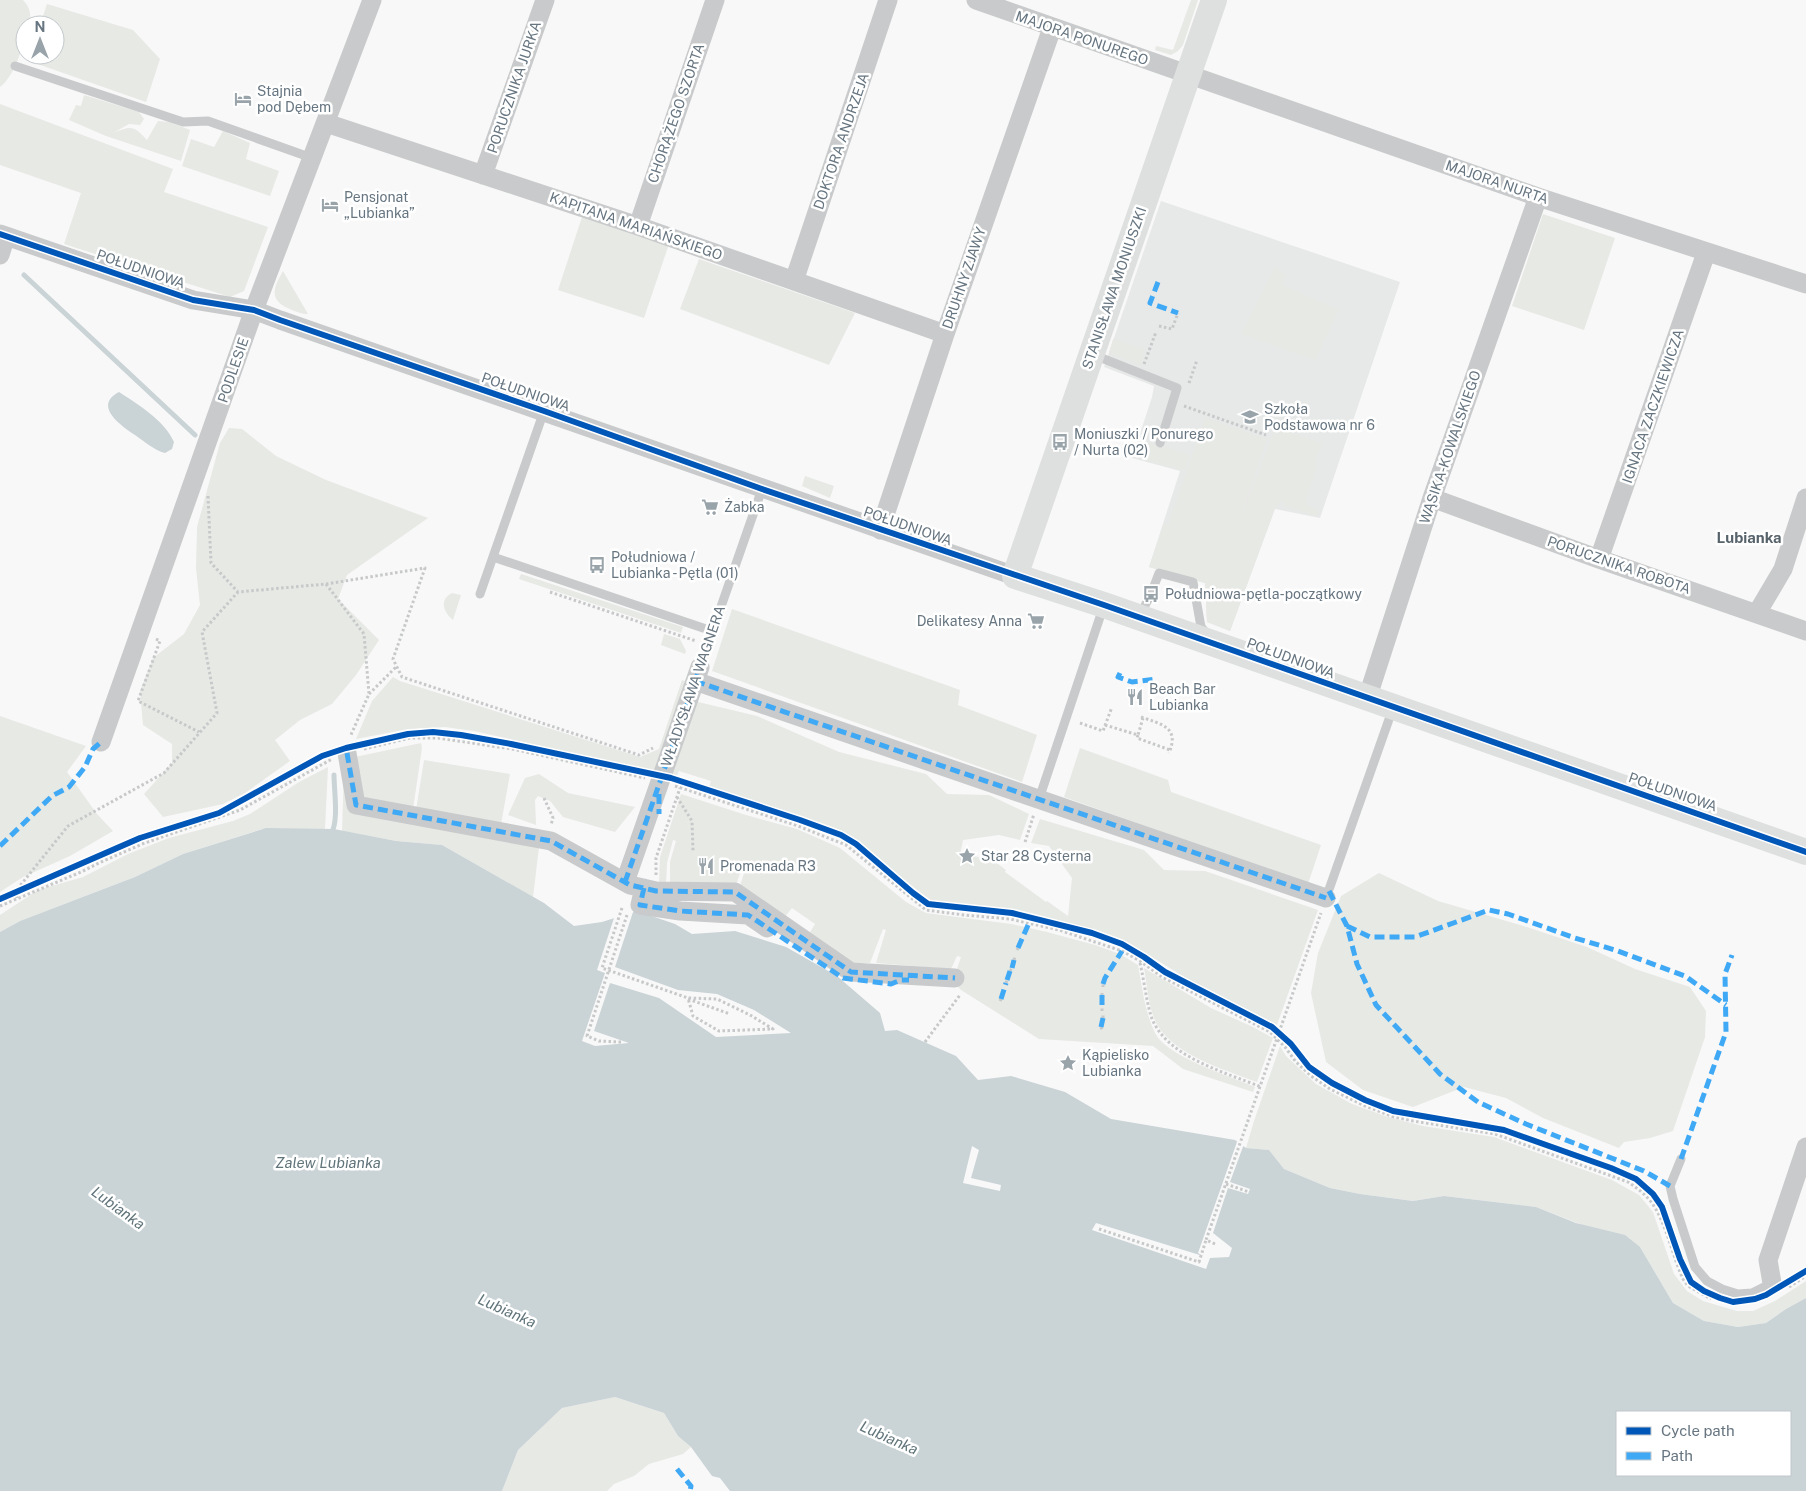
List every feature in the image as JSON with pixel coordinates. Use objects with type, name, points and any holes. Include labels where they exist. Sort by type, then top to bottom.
[{"type":"street","name":"PODLESIE","points":[[102,742],[254,310],[372,0]]},
{"type":"street","name":"PORUCZNIKA JURKA","points":[[483,175],[545,0]]},
{"type":"street","name":"CHORĄŻEGO SZORTA","points":[[638,226],[715,0]]},
{"type":"street","name":"DOKTORA ANDRZEJA","points":[[794,281],[888,0]]},
{"type":"street","name":"MAJORA PONUREGO","points":[[976,0],[1189,76]]},
{"type":"street","name":"STANISŁAWA MONIUSZKI","points":[[1015,576],[1091,354],[1110,316],[1214,0]]},
{"type":"street","name":"DRUHNY ZJAWY","points":[[880,530],[945,334],[1052,28]]},
{"type":"street","name":"MAJORA NURTA","points":[[1189,76],[1538,197],[1806,284]]},
{"type":"street","name":"KAPITANA MARIAŃSKIEGO","points":[[326,123],[638,226],[945,334]]},
{"type":"street","name":"WĄSIKA-KOWALSKIEGO","points":[[1367,699],[1432,498],[1538,197]]},
{"type":"street","name":"POŁUDNIOWA","points":[[3,235],[193,300],[254,310],[880,530],[1216,644],[1367,699],[1806,852]]},
{"type":"street","points":[[0,255],[3,235]]},
{"type":"street","name":"IGNACA ZACZKIEWICZA","points":[[1599,559],[1706,253]]},
{"type":"street","name":"PORUCZNIKA ROBOTA","points":[[1432,498],[1599,559],[1806,631]]},
{"type":"street","points":[[1757,613],[1783,569],[1806,498]]},
{"type":"street","points":[[698,674],[1036,808],[1326,898]]},
{"type":"street","name":"WŁADYSŁAWA WAGNERA","points":[[639,886],[661,779],[698,674]]},
{"type":"street","points":[[346,750],[356,805],[551,841],[639,886],[640,905],[680,911],[748,916],[843,978],[891,984],[901,980],[952,980]]},
{"type":"street","points":[[659,814],[661,779]]},
{"type":"street","points":[[1779,1286],[1768,1260],[1806,1147]]},
{"type":"lane","points":[[15,66],[183,122],[208,121],[312,158]]},
{"type":"lane","points":[[1091,354],[1178,388],[1160,443]]},
{"type":"lane","points":[[480,594],[544,411]]},
{"type":"lane","name":"WŁADYSŁAWA WAGNERA","points":[[698,674],[762,489]]},
{"type":"lane","points":[[493,556],[712,631]]},
{"type":"lane","points":[[1138,618],[1151,594],[1159,573],[1193,582],[1201,627],[1216,644]]},
{"type":"lane","points":[[1036,808],[1104,605]]},
{"type":"lane","points":[[1326,898],[1393,708]]},
{"type":"lane","points":[[1681,1159],[1670,1186],[1695,1267],[1708,1281],[1722,1289],[1738,1294],[1752,1293],[1779,1286]]},
{"type":"path","points":[[1159,326],[1172,329],[1178,313]]},
{"type":"path","points":[[1140,373],[1156,332]]},
{"type":"path","points":[[1186,391],[1197,360]]},
{"type":"path","points":[[1184,398],[1181,405],[1266,434]]},
{"type":"path","points":[[208,490],[211,563],[238,592]]},
{"type":"path","points":[[0,899],[16,895],[68,826],[164,773],[216,713],[202,632],[238,592],[326,584],[425,568],[393,659],[402,677],[639,755],[657,746]]},
{"type":"path","points":[[326,584],[364,634],[369,694]]},
{"type":"path","points":[[543,589],[708,645]]},
{"type":"path","points":[[154,638],[160,640],[138,701],[199,732]]},
{"type":"path","points":[[346,750],[369,694],[397,666]]},
{"type":"path","points":[[1080,723],[1103,731],[1112,708]]},
{"type":"path","points":[[1142,718],[1158,722],[1172,734],[1172,745],[1169,752],[1137,738],[1138,735],[1142,718]]},
{"type":"path","points":[[1105,725],[1138,735]]},
{"type":"path","points":[[0,906],[16,895],[140,838],[219,813],[322,756],[408,734],[433,732],[511,744],[661,779],[800,820],[841,835],[856,844],[928,904],[1012,913],[1086,931]]},
{"type":"path","points":[[644,753],[647,756]]},
{"type":"path","points":[[661,779],[680,788],[798,826],[846,845],[926,910],[1010,919],[1058,930],[1122,951],[1162,977],[1279,1036]]},
{"type":"path","points":[[609,972],[730,1014],[602,968],[639,886],[656,858],[680,788]]},
{"type":"path","points":[[677,797],[692,821],[693,851]]},
{"type":"path","points":[[544,798],[553,818],[546,840]]},
{"type":"path","points":[[1025,842],[1036,808]]},
{"type":"path","points":[[1100,1229],[1199,1262],[1326,898]]},
{"type":"path","points":[[621,1042],[599,1041],[587,1036],[630,907]]},
{"type":"path","points":[[1100,936],[1122,944],[1165,972],[1272,1027],[1309,1067],[1332,1083],[1365,1100],[1393,1111],[1504,1130],[1611,1168],[1636,1179],[1653,1194],[1662,1207],[1680,1259],[1691,1282],[1717,1299]]},
{"type":"path","points":[[1140,961],[1151,1015],[1157,1029],[1167,1041],[1180,1051],[1203,1063],[1261,1087]]},
{"type":"path","points":[[925,1042],[961,993],[952,980]]},
{"type":"path","points":[[688,998],[717,999],[773,1029],[719,1031],[693,1016],[688,998]]},
{"type":"path","points":[[1226,1184],[1249,1192]]},
{"type":"path","points":[[1206,1240],[1215,1244]]},
{"type":"path","points":[[1779,1286],[1806,1271]]},
{"type":"path","points":[[1779,1286],[1806,1276]]},
{"type":"shaded area","points":[[0,0],[23,0],[29,9],[30,15],[15,15],[16,65],[0,87]]},
{"type":"shaded area","points":[[1191,0],[1198,0],[1183,45],[1171,55],[1155,50],[1156,46],[1173,50]]},
{"type":"shaded area","points":[[47,4],[133,30],[160,59],[146,102],[40,65],[65,65],[65,15],[43,15]]},
{"type":"shaded area","points":[[84,95],[139,112],[144,119],[140,125],[129,124],[113,133],[132,128],[147,140],[158,121],[169,122],[190,130],[181,161],[106,136],[69,120],[76,105],[81,106]]},
{"type":"shaded area","points":[[0,104],[173,169],[164,192],[268,227],[244,291],[230,297],[64,244],[81,193],[0,165]]},
{"type":"shaded area","points":[[223,131],[250,143],[246,159],[279,171],[270,196],[182,166],[191,139],[214,147]]},
{"type":"shaded area","name":"Szkoła Podstawowa nr 6","points":[[1161,201],[1400,282],[1320,518],[1275,509],[1230,631],[1207,622],[1205,583],[1149,567],[1180,471],[1132,458],[1154,386],[1104,367]]},
{"type":"shaded area","points":[[583,214],[669,244],[644,318],[558,290]]},
{"type":"shaded area","points":[[1543,214],[1615,238],[1584,330],[1512,306]]},
{"type":"shaded area","points":[[699,259],[855,313],[829,365],[680,309]]},
{"type":"shaded area","points":[[1275,266],[1285,275],[1283,285],[1339,310],[1315,360],[1241,334]]},
{"type":"shaded area","points":[[283,271],[308,314],[285,307],[276,299],[275,289]]},
{"type":"shaded area","points":[[1113,339],[1145,349],[1141,365],[1109,353]]},
{"type":"shaded area","points":[[1205,418],[1267,439],[1239,523],[1275,428],[1322,443],[1315,461],[1318,462],[1305,504],[1318,510],[1317,516],[1284,506],[1284,503],[1280,502],[1275,508],[1230,631],[1207,622],[1205,583],[1149,567],[1164,523],[1168,525]]},
{"type":"shaded area","points":[[229,428],[242,429],[276,456],[326,480],[428,518],[347,575],[338,599],[379,640],[356,675],[332,704],[300,720],[275,740],[290,761],[245,793],[223,804],[163,817],[144,794],[172,763],[172,744],[143,725],[140,691],[153,658],[184,634],[200,605],[196,568],[197,527],[220,443]]},
{"type":"shaded area","points":[[1139,439],[1190,455],[1185,471],[1133,457]]},
{"type":"shaded area","points":[[805,476],[834,486],[830,498],[802,486]]},
{"type":"shaded area","points":[[521,574],[683,627],[681,633],[519,579]]},
{"type":"shaded area","points":[[452,593],[461,595],[453,620],[444,606],[445,599]]},
{"type":"shaded area","points":[[732,609],[960,690],[958,705],[1037,735],[1022,782],[712,671]]},
{"type":"shaded area","points":[[664,634],[680,639],[686,651],[685,654],[661,645]]},
{"type":"shaded area","points":[[393,677],[400,681],[640,757],[659,749],[682,680],[688,682],[656,772],[474,731],[445,727],[408,729],[356,739],[372,701]]},
{"type":"shaded area","points":[[694,701],[757,716],[839,752],[926,774],[947,794],[989,795],[1029,814],[1020,840],[999,835],[963,840],[960,855],[990,858],[1006,870],[1005,872],[1068,916],[1072,878],[1049,846],[1031,843],[1040,819],[1144,850],[1164,870],[1205,871],[1318,910],[1277,1025],[1186,978],[1126,941],[1079,929],[932,901],[856,844],[709,787],[711,781],[679,771],[677,776],[671,774]]},
{"type":"shaded area","points":[[0,716],[86,746],[67,772],[97,814],[113,831],[70,856],[23,877],[0,892]]},
{"type":"shaded area","points":[[421,743],[422,748],[413,809],[362,801],[355,757]]},
{"type":"shaded area","points":[[1080,748],[1168,780],[1171,792],[1321,845],[1308,884],[1064,797]]},
{"type":"shaded area","points":[[424,760],[510,774],[501,824],[416,810]]},
{"type":"shaded area","points":[[328,767],[325,829],[262,829],[183,854],[135,877],[20,921],[0,932],[0,915],[38,890],[83,877],[128,854],[169,838],[233,821],[250,814],[299,782]]},
{"type":"shaded area","points":[[344,769],[353,811],[539,847],[533,897],[442,845],[396,841],[342,831]]},
{"type":"shaded area","points":[[539,774],[568,793],[635,807],[615,832],[563,817],[550,801],[538,796],[535,800],[536,825],[508,815],[525,778]]},
{"type":"shaded area","points":[[681,794],[797,829],[840,848],[906,902],[926,913],[1011,924],[1095,945],[1120,954],[1138,965],[1149,1017],[1155,1033],[1162,1042],[1185,1058],[1255,1087],[1253,1092],[1183,1069],[1153,1046],[1039,1039],[961,990],[955,984],[956,972],[961,957],[957,956],[951,969],[876,963],[886,930],[883,929],[870,963],[849,963],[809,934],[815,924],[792,908],[784,918],[740,886],[747,863],[744,862],[736,885],[670,884],[670,862],[676,841],[673,840],[667,863],[666,885],[659,885],[660,857]]},
{"type":"shaded area","points":[[1379,873],[1438,901],[1587,947],[1635,969],[1690,987],[1706,1011],[1705,1037],[1673,1131],[1650,1138],[1624,1142],[1619,1148],[1543,1118],[1506,1098],[1464,1087],[1413,1107],[1363,1090],[1326,1062],[1311,993],[1318,953],[1341,896]]},
{"type":"shaded area","points":[[1144,968],[1211,1008],[1273,1038],[1257,1082],[1198,1059],[1171,1041],[1161,1030],[1154,1018]]},
{"type":"shaded area","points":[[1280,1046],[1286,1056],[1316,1084],[1352,1104],[1388,1117],[1423,1126],[1494,1137],[1612,1180],[1639,1195],[1653,1212],[1674,1274],[1687,1291],[1703,1301],[1737,1311],[1753,1311],[1775,1301],[1806,1281],[1806,1298],[1766,1323],[1738,1327],[1704,1321],[1673,1303],[1640,1247],[1536,1207],[1444,1196],[1413,1201],[1360,1194],[1330,1188],[1284,1169],[1269,1150],[1246,1148]]},
{"type":"shaded area","points":[[615,1397],[664,1413],[678,1436],[691,1447],[683,1454],[649,1464],[634,1476],[614,1484],[607,1491],[502,1491],[518,1450],[562,1408]]},
{"type":"water","points":[[119,392],[135,402],[164,427],[174,442],[172,449],[165,453],[157,450],[117,421],[109,409],[108,403],[111,397]]},
{"type":"water","name":"Zalew Lubianka","points":[[266,828],[334,829],[396,841],[442,845],[544,903],[574,926],[602,922],[637,911],[675,924],[692,934],[735,931],[786,947],[837,976],[880,1013],[885,1031],[897,1030],[956,1056],[978,1080],[1011,1076],[1065,1092],[1111,1119],[1235,1140],[1246,1148],[1269,1150],[1284,1169],[1330,1188],[1413,1201],[1444,1196],[1536,1207],[1576,1223],[1625,1235],[1640,1247],[1673,1303],[1704,1321],[1738,1327],[1766,1323],[1806,1298],[1806,1491],[730,1491],[720,1478],[712,1476],[691,1447],[678,1436],[664,1413],[615,1397],[562,1408],[518,1450],[502,1491],[0,1491],[0,932],[20,921],[135,877],[183,854]]},
{"type":"pier","points":[[634,909],[615,967],[678,990],[717,994],[754,1010],[791,1033],[716,1037],[659,998],[610,983],[594,1031],[629,1043],[595,1046],[582,1041],[605,973],[597,970],[615,915]]},
{"type":"pier","points":[[1238,1139],[1244,1144],[1230,1182],[1250,1189],[1248,1194],[1228,1188],[1213,1233],[1232,1248],[1229,1257],[1210,1258],[1206,1269],[1092,1230],[1096,1223],[1203,1256],[1198,1253]]},
{"type":"pier","points":[[972,1146],[979,1150],[971,1178],[1001,1185],[1000,1191],[963,1183]]},
{"type":"waterway","points":[[24,275],[195,435]]},
{"type":"waterway","points":[[331,834],[335,822],[334,775]]},
{"type":"marked path","points":[[1158,282],[1150,303],[1178,313]]},
{"type":"marked path","points":[[625,882],[700,667]]},
{"type":"marked path","points":[[1120,673],[1118,677],[1132,682],[1157,679]]},
{"type":"marked path","points":[[695,681],[1326,898]]},
{"type":"marked path","points":[[0,846],[52,796],[69,787],[85,767],[93,749],[101,742]]},
{"type":"marked path","points":[[347,753],[356,805],[551,841],[630,885],[656,891],[735,892],[851,972],[955,978]]},
{"type":"marked path","points":[[659,794],[659,814]]},
{"type":"marked path","points":[[644,888],[640,905],[680,911],[748,915],[843,978],[891,984],[901,980],[909,980]]},
{"type":"marked path","points":[[1329,891],[1347,926],[1357,964],[1376,1005],[1440,1074],[1478,1102],[1526,1124],[1644,1171],[1670,1186]]},
{"type":"marked path","points":[[1347,926],[1370,937],[1415,937],[1489,910],[1508,914],[1615,950],[1685,976],[1726,1005]]},
{"type":"marked path","points":[[1018,948],[1029,923]]},
{"type":"marked path","points":[[1103,984],[1122,951]]},
{"type":"marked path","points":[[1681,1159],[1726,1032],[1725,974],[1732,955]]},
{"type":"marked path","points":[[1012,968],[1014,960]]},
{"type":"marked path","points":[[1007,980],[1010,971]]},
{"type":"marked path","points":[[1001,999],[1006,983]]},
{"type":"marked path","points":[[1102,995],[1102,1008]]},
{"type":"marked path","points":[[1101,1027],[1103,1018]]},
{"type":"marked path","points":[[677,1469],[691,1486],[690,1491]]},
{"type":"cycle path","points":[[0,234],[193,300],[254,310],[762,489],[1104,605],[1806,852]]},
{"type":"cycle path","points":[[0,899],[140,838],[219,813],[322,756],[346,748],[408,734],[433,732],[511,744],[671,778],[841,835],[856,844],[928,904],[1012,913],[1092,933],[1122,944],[1165,972],[1272,1027],[1291,1044],[1309,1067],[1332,1083],[1365,1100],[1393,1111],[1504,1130],[1611,1168],[1636,1179],[1653,1194],[1662,1207],[1680,1259],[1691,1282],[1704,1291],[1720,1298],[1733,1302],[1755,1299],[1766,1295],[1806,1271]]},
{"type":"place","name":"Stajnia pod Dębem","points":[[243,99]]},
{"type":"place","name":"Pensjonat „Lubianka”","points":[[330,205]]},
{"type":"place","name":"Szkoła Podstawowa nr 6","points":[[1250,417]]},
{"type":"place","name":"Moniuszki / Ponurego / Nurta (02)","points":[[1060,442]]},
{"type":"place","name":"Żabka","points":[[710,507]]},
{"type":"place","name":"Południowa / Lubianka - Pętla (01)","points":[[597,565]]},
{"type":"place","name":"Południowa-pętla-początkowy","points":[[1151,594]]},
{"type":"place","name":"Delikatesy Anna","points":[[1036,621]]},
{"type":"place","name":"Beach Bar Lubianka","points":[[1135,697]]},
{"type":"place","name":"Star 28 Cysterna","points":[[967,856]]},
{"type":"place","name":"Promenada R3","points":[[706,866]]},
{"type":"place","name":"Kąpielisko Lubianka","points":[[1068,1063]]},
{"type":"district","name":"Lubianka","points":[[1749,538]]}]
